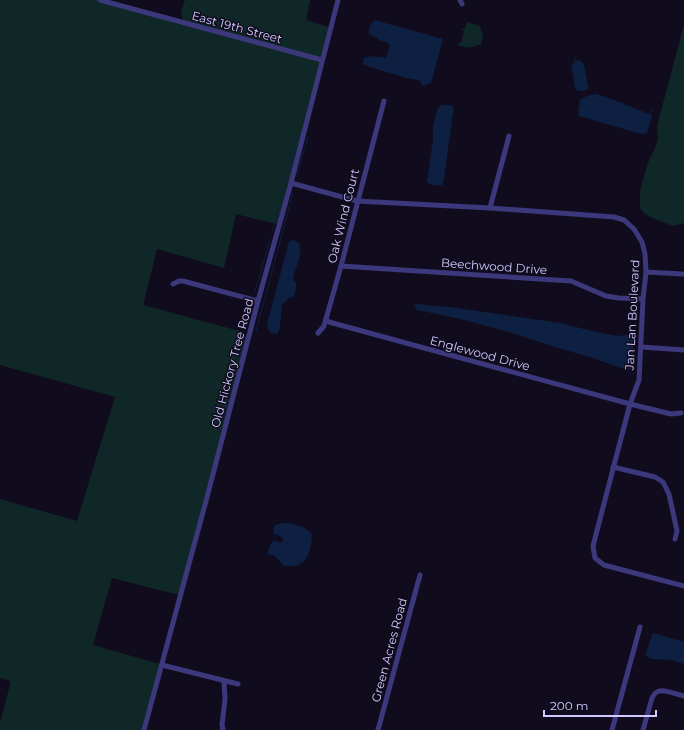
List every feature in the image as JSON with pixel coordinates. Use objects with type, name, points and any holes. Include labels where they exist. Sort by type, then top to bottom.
[{"type":"street","name":"East 19th Street","points":[[101,0],[322,60]]},
{"type":"street","name":"Old Hickory Tree Road","points":[[144,730],[258,301],[291,183],[338,0]]},
{"type":"street","name":"Oak Wind Court","points":[[318,334],[324,326],[326,319],[384,101]]},
{"type":"street","points":[[490,208],[509,136]]},
{"type":"street","name":"Jan Lan Boulevard","points":[[291,183],[358,201],[614,216],[624,220],[634,229],[642,242],[645,254],[646,272],[643,299],[639,380],[630,404],[593,546],[595,558],[604,565],[684,586]]},
{"type":"street","name":"Beechwood Drive","points":[[341,266],[571,281],[606,296],[643,299]]},
{"type":"street","points":[[646,272],[682,274]]},
{"type":"street","points":[[173,284],[183,280],[258,301]]},
{"type":"street","name":"Englewood Drive","points":[[326,319],[329,322],[630,404],[671,414],[682,413]]},
{"type":"street","points":[[641,347],[684,350]]},
{"type":"street","points":[[613,467],[655,477],[663,482],[669,494],[677,531],[674,540]]},
{"type":"street","name":"Green Acres Road","points":[[378,730],[420,575]]},
{"type":"street","points":[[612,730],[640,627]]},
{"type":"street","points":[[162,664],[238,684]]},
{"type":"street","points":[[223,730],[222,725],[225,699],[224,681]]},
{"type":"street","points":[[644,730],[652,698],[655,693],[658,691],[663,691],[684,696]]},
{"type":"green space","points":[[0,0],[107,0],[183,20],[181,12],[185,0],[310,0],[306,20],[329,27],[277,224],[236,214],[224,268],[157,249],[143,305],[243,332],[247,335],[179,595],[112,578],[93,645],[160,664],[142,730],[0,730],[0,723],[11,681],[0,678],[0,499],[77,521],[115,397],[0,365]]},
{"type":"green space","points":[[467,22],[480,26],[483,36],[481,44],[468,48],[458,45],[458,43],[461,43],[464,31],[461,29],[465,29]]},
{"type":"green space","points":[[684,25],[684,223],[673,226],[644,213],[640,208],[640,192],[649,160],[656,146],[658,138],[657,126]]},
{"type":"water","points":[[374,20],[443,39],[431,83],[423,86],[419,80],[406,78],[364,65],[364,58],[370,56],[386,58],[390,46],[387,42],[381,41],[369,34],[369,28]]},
{"type":"water","points":[[578,60],[584,64],[588,89],[584,91],[578,91],[575,88],[572,64]]},
{"type":"water","points":[[596,94],[651,115],[652,117],[647,133],[641,134],[579,116],[578,111],[580,100],[587,96]]},
{"type":"water","points":[[442,105],[452,105],[454,108],[444,178],[442,185],[436,185],[427,182],[433,139],[433,127],[437,110]]},
{"type":"water","points":[[293,240],[299,243],[300,248],[298,263],[293,278],[296,282],[296,290],[293,297],[289,298],[282,305],[279,332],[276,334],[271,333],[267,324],[289,242]]},
{"type":"water","points":[[418,304],[450,307],[560,323],[618,336],[633,334],[632,369],[628,370],[618,367],[509,332],[461,319],[417,310],[414,305]]},
{"type":"water","points":[[282,523],[298,525],[305,528],[312,534],[309,554],[299,565],[284,566],[275,556],[268,554],[271,543],[274,540],[283,542],[283,539],[280,536],[274,534],[273,529],[275,525]]},
{"type":"water","points":[[653,633],[684,642],[684,664],[672,660],[651,659],[645,655]]},
{"type":"waterway","points":[[650,114],[652,108]]},
{"type":"waterway","points":[[272,232],[297,135],[299,135]]},
{"type":"waterway","points":[[297,174],[308,137]]},
{"type":"waterway","points":[[256,331],[293,193]]},
{"type":"waterway","points":[[254,293],[270,239]]},
{"type":"waterway","points":[[245,329],[250,306]]},
{"type":"waterway","points":[[224,417],[243,335]]}]
